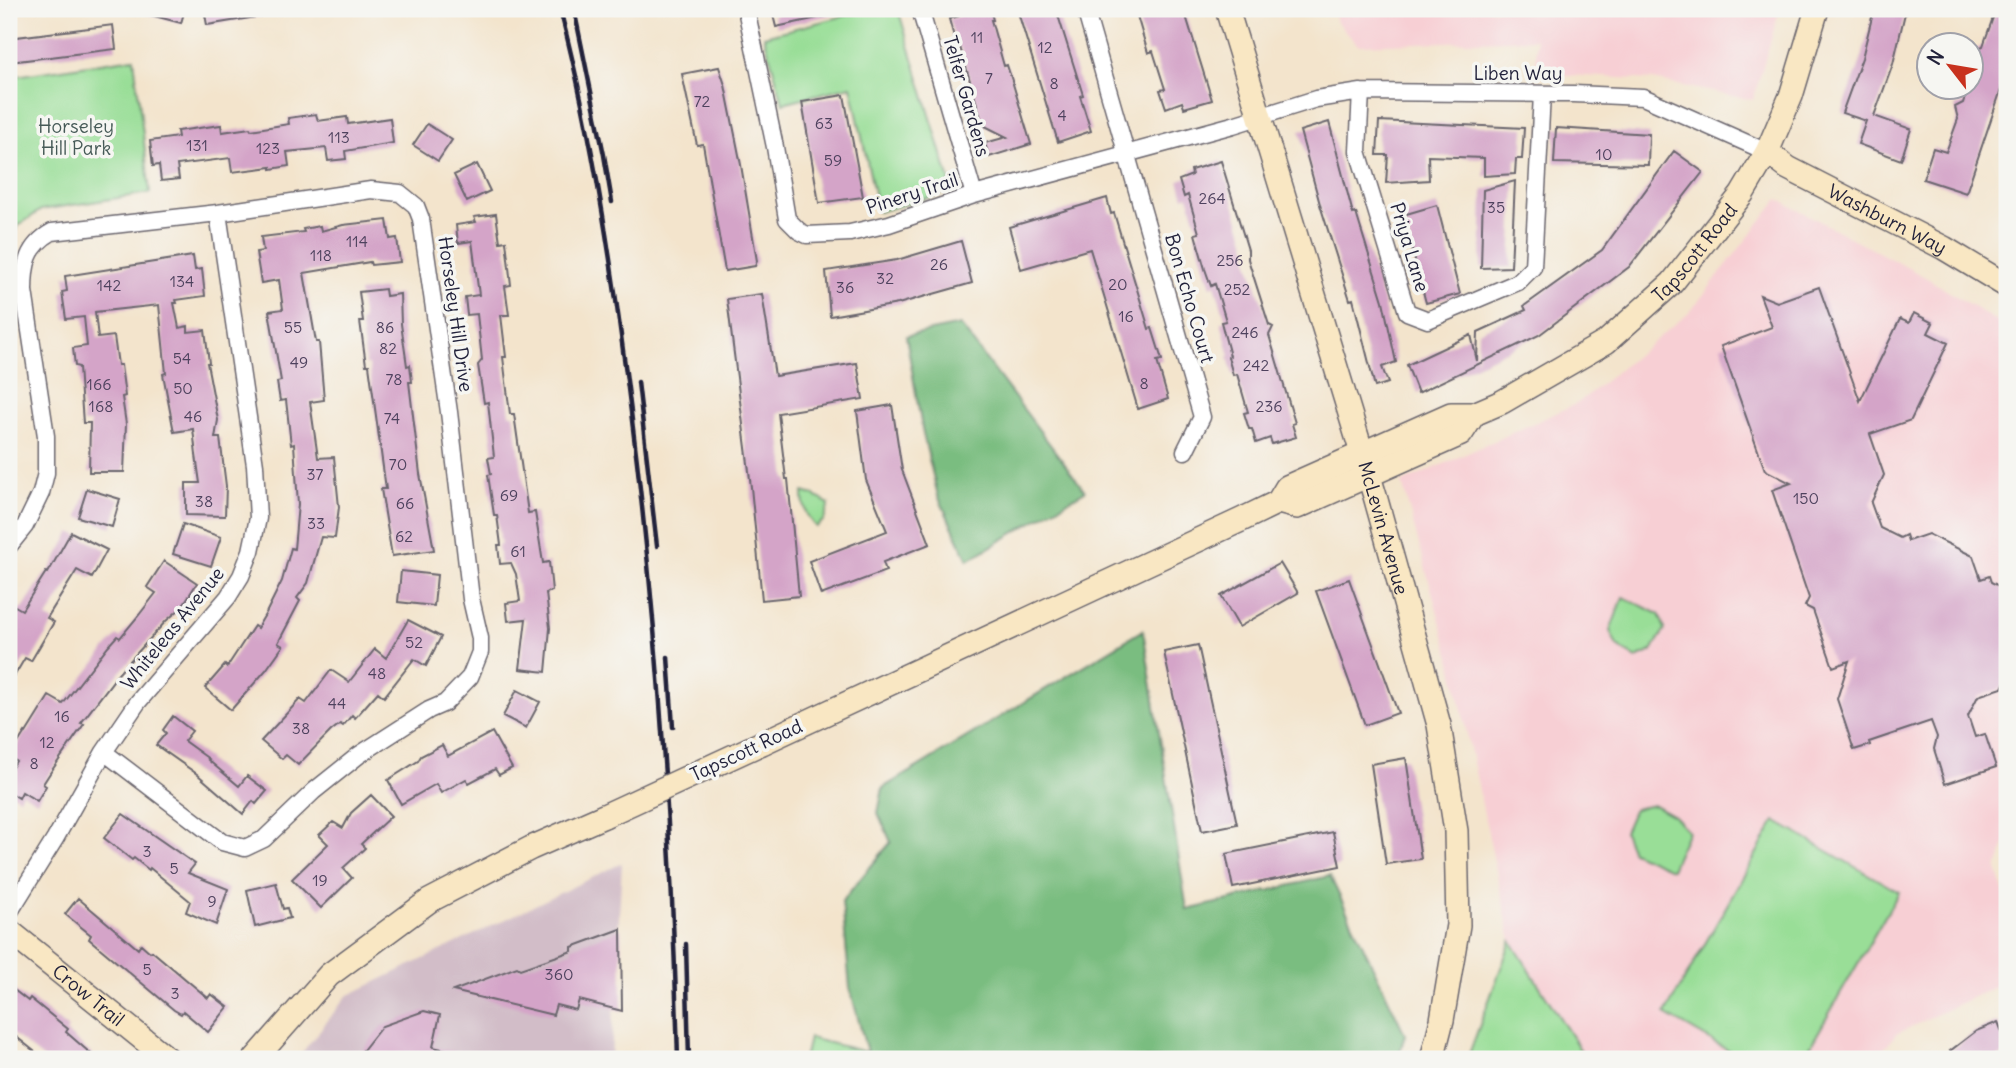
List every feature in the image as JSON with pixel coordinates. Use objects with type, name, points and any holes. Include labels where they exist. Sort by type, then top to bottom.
[{"type":"street","name":"Pinery Trail","points":[[746,9],[787,219],[799,231],[807,234],[850,233],[889,224],[974,195],[1259,117]]},
{"type":"street","name":"Telfer Gardens","points":[[920,9],[974,195]]},
{"type":"street","name":"Bon Echo Court","points":[[1085,9],[1202,417],[1185,451]]},
{"type":"street","name":"McLevin Avenue","points":[[1227,9],[1365,463],[1439,725],[1455,831],[1458,925],[1442,1020],[1432,1059]]},
{"type":"street","name":"Tapscott Road","points":[[255,1059],[330,975],[429,901],[531,848],[1278,502],[1297,507],[1365,463],[1461,434],[1474,414],[1502,402],[1606,342],[1672,284],[1742,194],[1767,152],[1791,96],[1817,9]]},
{"type":"street","name":"Liben Way","points":[[1259,117],[1316,99],[1362,92],[1643,97],[1767,152]]},
{"type":"street","name":"Priya Lane","points":[[1362,92],[1358,151],[1408,312],[1428,320],[1518,282],[1533,267],[1542,94]]},
{"type":"street","name":"Washburn Way","points":[[1767,152],[1788,168],[1944,248],[2007,286]]},
{"type":"street","name":"Horseley Hill Drive","points":[[9,546],[25,526],[41,493],[46,474],[46,436],[24,291],[24,267],[36,245],[52,232],[218,213],[371,190],[400,192],[416,206],[421,219],[449,412],[471,599],[480,638],[480,652],[470,677],[445,703],[429,710],[359,755],[314,791],[264,839],[244,848],[222,842],[104,752]]},
{"type":"street","name":"Whiteleas Avenue","points":[[9,913],[104,752],[138,702],[228,597],[241,576],[251,551],[258,518],[255,465],[218,213]]},
{"type":"street","name":"Crow Trail","points":[[9,931],[168,1059]]},
{"type":"shaded area","points":[[1336,9],[1780,9],[1753,100],[1653,80],[1536,73],[1536,39],[1358,45],[1335,20]]},
{"type":"shaded area","points":[[1778,199],[1927,278],[2007,328],[2007,838],[1997,869],[2007,903],[2007,981],[1896,1034],[1876,1059],[1586,1059],[1511,941],[1453,668],[1402,483],[1578,403],[1690,312]]},
{"type":"shaded area","points":[[622,863],[611,1059],[297,1059],[347,996]]},
{"type":"green space","points":[[872,9],[898,9],[950,181],[942,194],[878,212],[851,86],[783,103],[764,36]]},
{"type":"green space","name":"Horseley Hill Park","points":[[134,58],[150,193],[41,210],[18,226],[9,239],[9,77]]},
{"type":"green space","points":[[960,325],[1085,491],[968,560],[938,496],[923,434],[906,336]]},
{"type":"green space","points":[[803,492],[829,504],[824,520],[816,527],[806,511]]},
{"type":"green space","points":[[1623,597],[1659,614],[1665,629],[1652,651],[1636,658],[1617,646],[1610,631]]},
{"type":"green space","points":[[1143,630],[1187,910],[1330,876],[1405,1034],[1398,1059],[875,1059],[867,1052],[850,988],[842,901],[891,842],[878,813],[883,788]]},
{"type":"green space","points":[[1654,805],[1674,816],[1688,831],[1671,869],[1632,852],[1624,832],[1634,809]]},
{"type":"green space","points":[[1775,821],[1899,892],[1803,1059],[1743,1059],[1665,1014]]},
{"type":"green space","points":[[1511,941],[1586,1059],[1469,1059]]},
{"type":"green space","points":[[809,1038],[895,1059],[804,1059]]},
{"type":"building","points":[[144,9],[185,9],[181,23],[143,13]]},
{"type":"building","points":[[204,9],[263,9],[263,16],[207,25]]},
{"type":"building","points":[[780,9],[835,9],[836,14],[776,27],[773,15],[781,13]]},
{"type":"building","points":[[957,9],[990,9],[1004,66],[1007,65],[1031,144],[989,157],[985,143],[1007,137],[983,125],[949,19],[959,16]]},
{"type":"building","points":[[1017,9],[1056,9],[1083,95],[1080,96],[1091,131],[1058,142]]},
{"type":"building","points":[[1135,9],[1179,9],[1182,17],[1186,16],[1212,100],[1184,108],[1182,102],[1166,108],[1160,90],[1165,89],[1153,51],[1148,53]]},
{"type":"building","points":[[1874,9],[1906,9],[1893,64],[1874,116],[1911,129],[1901,160],[1858,144],[1866,121],[1842,113],[1862,58]]},
{"type":"building","points":[[1996,9],[2007,9],[2007,72],[1966,193],[1923,179],[1933,148],[1946,152],[1958,119],[1955,107],[1963,102],[1984,102],[1984,43]]},
{"type":"building","points":[[113,25],[116,49],[9,62],[9,38]]},
{"type":"building","points":[[719,67],[741,165],[757,261],[755,266],[725,271],[703,144],[697,145],[682,74]]},
{"type":"building","points":[[844,95],[863,197],[819,203],[802,102]]},
{"type":"building","points":[[316,114],[318,121],[347,117],[348,124],[390,118],[393,143],[345,151],[346,159],[328,161],[326,148],[287,152],[289,166],[271,169],[232,172],[230,158],[177,165],[179,179],[161,181],[159,165],[153,166],[150,141],[178,137],[177,131],[221,125],[222,132],[251,130],[289,124],[288,118]]},
{"type":"building","points":[[1379,121],[1524,128],[1522,159],[1516,159],[1515,174],[1484,176],[1484,158],[1428,156],[1429,180],[1386,183],[1388,155],[1377,155]]},
{"type":"building","points":[[1329,122],[1353,214],[1356,213],[1383,301],[1396,362],[1382,367],[1388,383],[1375,387],[1353,299],[1350,300],[1300,131]]},
{"type":"building","points":[[427,124],[452,140],[438,161],[413,145]]},
{"type":"building","points":[[1556,128],[1649,134],[1648,165],[1554,163]]},
{"type":"building","points":[[1674,151],[1703,172],[1629,267],[1539,335],[1418,393],[1407,365],[1471,335],[1477,361],[1478,332],[1526,310],[1524,306],[1602,250]]},
{"type":"building","points":[[1221,161],[1248,250],[1248,259],[1269,325],[1273,327],[1269,335],[1295,423],[1292,424],[1296,437],[1272,444],[1270,438],[1256,443],[1252,429],[1249,429],[1244,413],[1248,412],[1237,374],[1233,375],[1228,357],[1230,356],[1221,322],[1226,321],[1215,284],[1211,286],[1205,269],[1195,234],[1199,233],[1188,195],[1184,197],[1179,180],[1192,175],[1191,170]]},
{"type":"building","points":[[477,164],[490,191],[467,202],[454,175]]},
{"type":"building","points":[[1515,181],[1511,267],[1481,268],[1483,190]]},
{"type":"building","points":[[1107,198],[1149,329],[1152,328],[1162,360],[1157,361],[1168,399],[1138,409],[1090,249],[1021,269],[1009,227]]},
{"type":"building","points":[[1437,205],[1460,294],[1426,303],[1403,215]]},
{"type":"building","points":[[496,214],[500,242],[506,241],[511,285],[505,286],[509,315],[501,315],[510,414],[514,414],[528,513],[535,512],[543,563],[549,562],[552,591],[546,593],[550,628],[546,672],[520,669],[526,619],[508,621],[506,603],[520,601],[516,574],[511,563],[500,564],[498,545],[501,545],[497,515],[494,515],[488,475],[491,474],[488,458],[494,457],[488,402],[484,403],[478,365],[482,360],[477,314],[467,315],[465,297],[479,295],[472,241],[458,243],[456,225],[476,222],[474,217]]},
{"type":"building","points":[[387,220],[390,239],[397,238],[400,262],[371,265],[370,262],[304,273],[316,342],[319,342],[324,400],[310,402],[318,458],[334,457],[339,507],[335,538],[321,537],[308,583],[297,598],[300,601],[278,643],[283,646],[231,710],[205,688],[225,665],[227,667],[254,626],[257,628],[266,613],[282,581],[291,548],[294,549],[298,504],[294,444],[291,445],[286,400],[280,401],[277,382],[281,381],[269,311],[283,309],[279,280],[261,283],[256,252],[263,251],[261,237],[304,232],[303,229],[320,226],[321,231],[343,225]]},
{"type":"building","points":[[961,241],[972,283],[898,304],[830,316],[826,271],[897,260]]},
{"type":"building","points":[[193,256],[195,270],[202,269],[205,296],[176,300],[177,303],[174,303],[179,328],[188,326],[188,332],[205,330],[207,363],[218,420],[215,438],[220,438],[226,486],[225,516],[186,515],[186,483],[200,483],[193,429],[174,432],[163,374],[166,373],[159,305],[95,312],[98,338],[114,336],[118,365],[121,365],[126,424],[124,472],[89,472],[90,423],[83,423],[79,367],[75,366],[73,348],[87,346],[84,317],[66,319],[62,292],[67,291],[65,276]]},
{"type":"building","points":[[1819,287],[1860,401],[1900,319],[1909,323],[1914,313],[1933,323],[1928,333],[1948,343],[1911,420],[1870,434],[1884,475],[1871,503],[1880,528],[1900,538],[1906,535],[1908,541],[1928,534],[1973,556],[1981,579],[1989,576],[1991,582],[2007,590],[2007,678],[2002,688],[1978,696],[1968,716],[1975,737],[1985,734],[1996,767],[1945,784],[1934,749],[1937,737],[1931,721],[1869,742],[1870,745],[1854,750],[1837,699],[1849,661],[1833,667],[1813,610],[1805,606],[1809,598],[1772,490],[1791,483],[1765,470],[1721,346],[1772,327],[1760,295],[1777,302]]},
{"type":"building","points":[[385,289],[386,296],[400,294],[401,324],[407,366],[410,365],[412,382],[409,382],[420,474],[434,550],[392,556],[381,489],[386,489],[369,365],[366,365],[360,321],[363,321],[359,292]]},
{"type":"building","points":[[762,294],[775,376],[857,363],[863,399],[778,413],[788,479],[799,596],[762,600],[751,487],[727,299]]},
{"type":"building","points":[[892,405],[902,470],[930,544],[883,562],[886,571],[821,595],[809,561],[887,531],[866,480],[857,411]]},
{"type":"building","points":[[87,489],[120,499],[112,527],[78,517]]},
{"type":"building","points":[[183,524],[221,537],[211,566],[173,554]]},
{"type":"building","points":[[71,532],[107,550],[92,578],[77,570],[47,618],[54,622],[31,661],[25,658],[9,685],[9,615],[15,606],[22,610],[46,572],[48,573]]},
{"type":"building","points":[[164,561],[197,583],[181,608],[119,673],[81,723],[84,724],[43,784],[46,786],[37,801],[22,792],[19,798],[9,792],[9,772],[16,761],[9,757],[49,696],[63,704],[108,646],[117,636],[120,638],[156,593],[147,587]]},
{"type":"building","points":[[1280,563],[1298,593],[1239,627],[1221,596]]},
{"type":"building","points":[[401,571],[437,575],[434,606],[398,602]]},
{"type":"building","points":[[1349,579],[1398,713],[1365,725],[1316,591]]},
{"type":"building","points":[[408,620],[441,637],[426,666],[414,659],[384,697],[378,692],[355,718],[352,715],[343,726],[340,724],[331,731],[298,765],[286,755],[282,759],[261,741],[300,699],[306,703],[331,670],[349,682],[375,649],[386,658]]},
{"type":"building","points":[[1198,645],[1237,824],[1202,831],[1164,652]]},
{"type":"building","points":[[517,690],[540,702],[526,728],[503,716]]},
{"type":"building","points":[[173,716],[192,731],[184,741],[239,786],[247,776],[267,791],[256,804],[253,801],[243,814],[197,774],[156,745],[166,733],[163,730]]},
{"type":"building","points":[[492,732],[512,768],[499,775],[495,769],[469,783],[466,779],[441,793],[436,784],[401,804],[388,780],[418,761],[421,756],[442,745],[448,756]]},
{"type":"building","points":[[1406,758],[1421,859],[1386,864],[1371,764]]},
{"type":"building","points":[[371,795],[391,816],[361,844],[365,848],[343,868],[352,878],[321,908],[292,879],[328,844],[319,835],[333,822],[343,828],[351,813]]},
{"type":"building","points":[[123,814],[195,864],[188,873],[228,889],[216,925],[186,912],[190,901],[150,868],[149,870],[134,858],[132,860],[104,838]]},
{"type":"building","points":[[1333,832],[1340,866],[1233,888],[1226,854]]},
{"type":"building","points":[[276,883],[283,909],[287,908],[290,918],[255,927],[247,890]]},
{"type":"building","points":[[78,898],[138,949],[141,944],[152,951],[208,998],[211,994],[228,1007],[208,1032],[183,1011],[181,1014],[174,1010],[89,939],[91,935],[65,914]]},
{"type":"building","points":[[621,929],[622,1011],[579,1000],[576,1010],[556,1005],[553,1015],[453,991],[517,967],[520,969],[572,951],[572,947]]},
{"type":"building","points":[[9,986],[28,1001],[30,998],[68,1029],[66,1032],[97,1059],[44,1059],[9,1031]]},
{"type":"building","points":[[424,1011],[440,1015],[433,1047],[464,1054],[464,1059],[356,1059],[382,1026]]},
{"type":"building","points":[[1998,1022],[2007,1044],[2007,1054],[1994,1059],[1957,1059],[1950,1051],[1976,1031]]},
{"type":"railway","points":[[560,9],[602,209],[641,493],[662,735],[678,1059]]},
{"type":"railway","points":[[574,9],[612,202]]},
{"type":"railway","points":[[638,382],[657,546]]},
{"type":"railway","points":[[668,657],[673,727]]},
{"type":"railway","points":[[686,944],[689,1059]]}]
